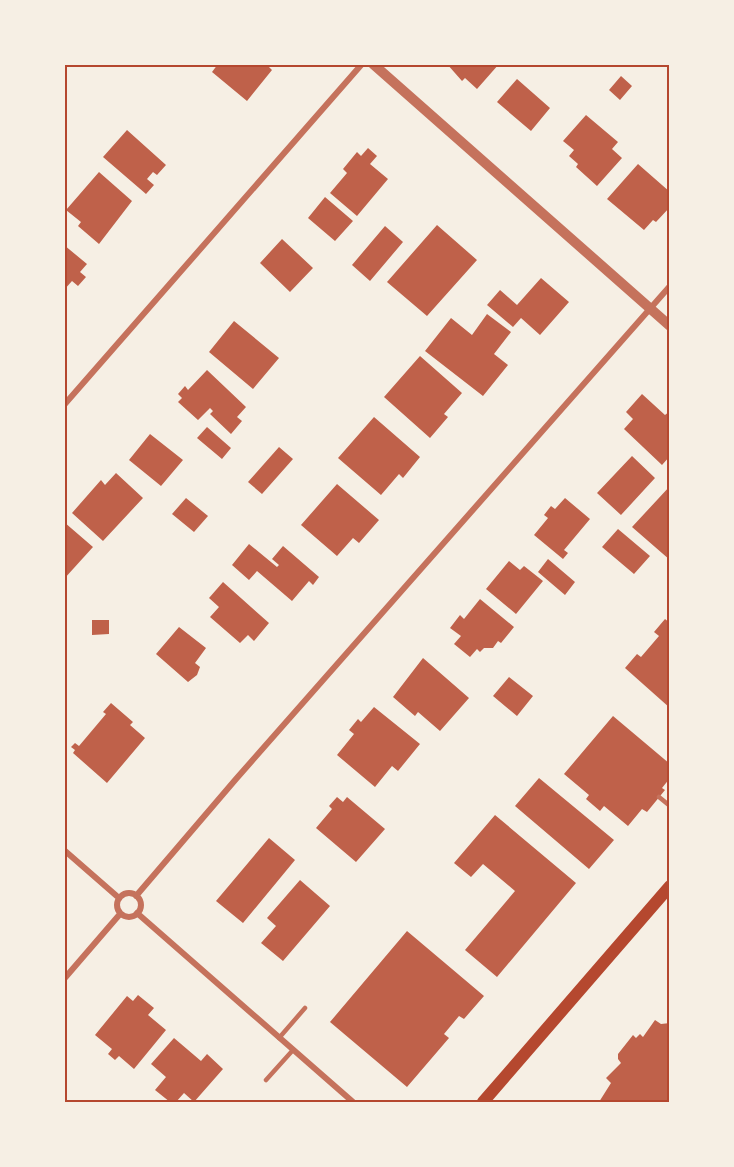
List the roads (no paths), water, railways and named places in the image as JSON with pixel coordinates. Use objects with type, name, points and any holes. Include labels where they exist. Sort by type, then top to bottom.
[{"type":"main road","points":[[483,1102],[669,886]]},
{"type":"street","points":[[64,405],[362,64]]},
{"type":"street","points":[[373,64],[669,326]]},
{"type":"street","points":[[136,896],[669,286]]},
{"type":"street","points":[[64,850],[120,898]]},
{"type":"street","points":[[129,894],[136,896],[140,907],[137,913],[127,917],[120,914],[117,907],[120,898],[129,894]]},
{"type":"street","points":[[137,913],[353,1102]]},
{"type":"street","points":[[64,979],[120,914]]},
{"type":"lane","points":[[659,797],[669,806]]},
{"type":"lane","points":[[279,1038],[305,1008]]},
{"type":"lane","points":[[266,1080],[293,1050]]}]
